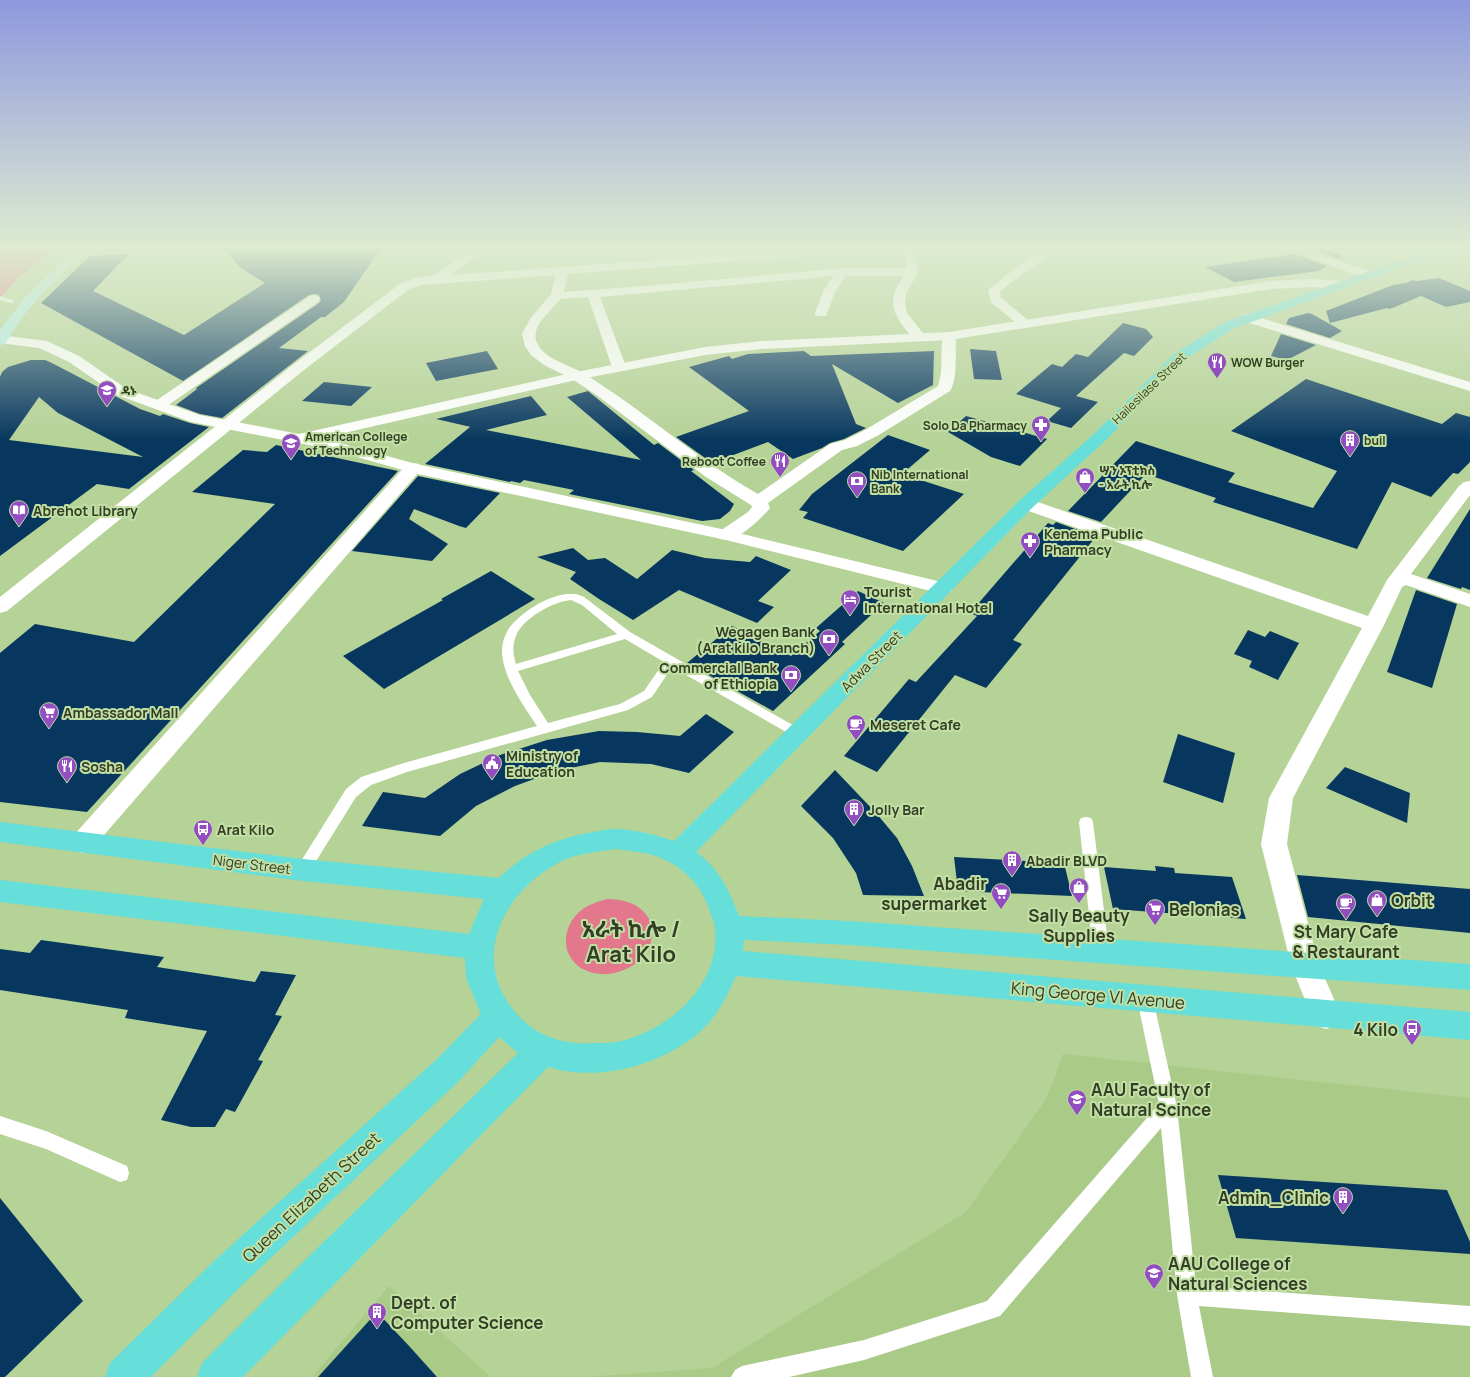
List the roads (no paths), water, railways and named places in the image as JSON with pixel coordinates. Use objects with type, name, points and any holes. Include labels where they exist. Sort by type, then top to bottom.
[{"type":"main road","points":[[0,340],[20,312]]},
{"type":"main road","name":"Hailesilase Street","points":[[1101,436],[1180,356],[1230,325],[1264,312]]},
{"type":"main road","name":"Adwa Street","points":[[678,854],[1026,504],[1101,436]]},
{"type":"main road","name":"Niger Street","points":[[0,832],[302,870],[505,890]]},
{"type":"main road","points":[[616,839],[649,843],[678,854],[703,873],[720,898],[729,927],[726,962],[714,991],[690,1021],[655,1044],[615,1057],[573,1058],[542,1051],[514,1033],[498,1017],[488,1001],[480,981],[478,962],[479,947],[484,929],[495,905],[505,890],[522,873],[551,855],[584,843],[616,839]]},
{"type":"main road","points":[[0,891],[417,941],[479,947]]},
{"type":"main road","points":[[729,927],[849,933],[1470,977]]},
{"type":"main road","name":"King George VI Avenue","points":[[726,962],[1326,1015],[1470,1026]]},
{"type":"main road","name":"Queen Elizabeth Street","points":[[124,1377],[227,1274],[448,1070],[498,1017]]},
{"type":"main road","points":[[216,1377],[310,1281],[542,1051]]},
{"type":"street","points":[[159,405],[295,312]]},
{"type":"street","points":[[0,607],[299,367],[371,312]]},
{"type":"street","points":[[543,312],[532,325],[528,337],[532,349],[542,358],[576,376],[607,396],[708,471],[759,502],[761,508],[754,516],[726,535]]},
{"type":"street","points":[[600,312],[619,367]]},
{"type":"street","points":[[901,312],[920,338]]},
{"type":"street","points":[[1010,312],[1026,324]]},
{"type":"street","points":[[299,439],[576,376],[705,350],[761,345],[949,336],[1098,312]]},
{"type":"street","points":[[1248,318],[1470,387]]},
{"type":"street","points":[[759,502],[836,447],[852,443],[945,388],[948,373],[949,336]]},
{"type":"street","points":[[0,340],[42,344],[74,359],[122,392],[196,419],[299,439],[413,468],[726,535],[943,588]]},
{"type":"street","points":[[82,843],[413,468]]},
{"type":"street","points":[[1326,1015],[1305,965],[1274,844],[1281,798],[1374,625],[1394,584],[1465,490],[1470,486]]},
{"type":"street","points":[[1026,504],[1374,625]]},
{"type":"street","points":[[1394,584],[1401,579],[1408,579],[1470,601]]},
{"type":"lane","points":[[545,728],[525,696],[511,669],[508,647],[511,636],[521,622],[544,604],[566,597],[579,599],[626,635],[670,661],[722,688],[799,734]]},
{"type":"lane","points":[[511,669],[626,635]]},
{"type":"lane","points":[[302,870],[351,793],[366,781],[404,768],[624,707],[648,694],[670,661]]},
{"type":"lane","points":[[1086,822],[1101,951]]},
{"type":"lane","points":[[1145,999],[1168,1107],[1187,1295],[1202,1377]]},
{"type":"lane","points":[[742,1377],[864,1350],[993,1308],[1168,1107]]},
{"type":"lane","points":[[0,1125],[28,1132],[120,1173]]},
{"type":"lane","points":[[1187,1295],[1470,1316]]},
{"type":"place","name":"WOW Burger","points":[[1217,379]]},
{"type":"place","name":"ዳኑ","points":[[107,407]]},
{"type":"place","name":"Solo Da Pharmacy","points":[[1041,442]]},
{"type":"place","name":"buil","points":[[1350,457]]},
{"type":"place","name":"American College of Technology","points":[[291,460]]},
{"type":"place","name":"Reboot Coffee","points":[[780,478]]},
{"type":"place","name":"ሣን ኦፕቲክስ - አራት ኪሎ","points":[[1085,494]]},
{"type":"place","name":"Nib International Bank","points":[[857,498]]},
{"type":"place","name":"Abrehot Library","points":[[19,527]]},
{"type":"place","name":"Kenema Public Pharmacy","points":[[1030,558]]},
{"type":"place","name":"Tourist International Hotel","points":[[850,616]]},
{"type":"place","name":"Wegagen Bank (Arat kilo Branch)","points":[[829,656]]},
{"type":"place","name":"Commercial Bank of Ethiopia","points":[[791,692]]},
{"type":"place","name":"Ambassador Mall","points":[[49,729]]},
{"type":"place","name":"Meseret Cafe","points":[[856,741]]},
{"type":"place","name":"Ministry of Education","points":[[492,780]]},
{"type":"place","name":"Sosha","points":[[67,783]]},
{"type":"place","name":"Jolly Bar","points":[[854,826]]},
{"type":"place","name":"Arat Kilo","points":[[203,846]]},
{"type":"place","name":"Abadir BLVD","points":[[1012,877]]},
{"type":"place","name":"Sally Beauty Supplies","points":[[1079,904]]},
{"type":"place","name":"Abadir supermarket","points":[[1001,910]]},
{"type":"place","name":"Orbit","points":[[1377,917]]},
{"type":"place","name":"St Mary Cafe & Restaurant","points":[[1346,920]]},
{"type":"place","name":"Belonias","points":[[1155,926]]},
{"type":"place","name":"4 Kilo","points":[[1412,1046]]},
{"type":"place","name":"AAU Faculty of Natural Scince","points":[[1077,1116]]},
{"type":"place","name":"Admin_Clinic","points":[[1343,1214]]},
{"type":"place","name":"AAU College of Natural Sciences","points":[[1154,1290]]},
{"type":"place","name":"Dept. of Computer Science","points":[[377,1329]]},
{"type":"district","name":"አራት ኪሎ / Arat Kilo","points":[[631,942]]}]
